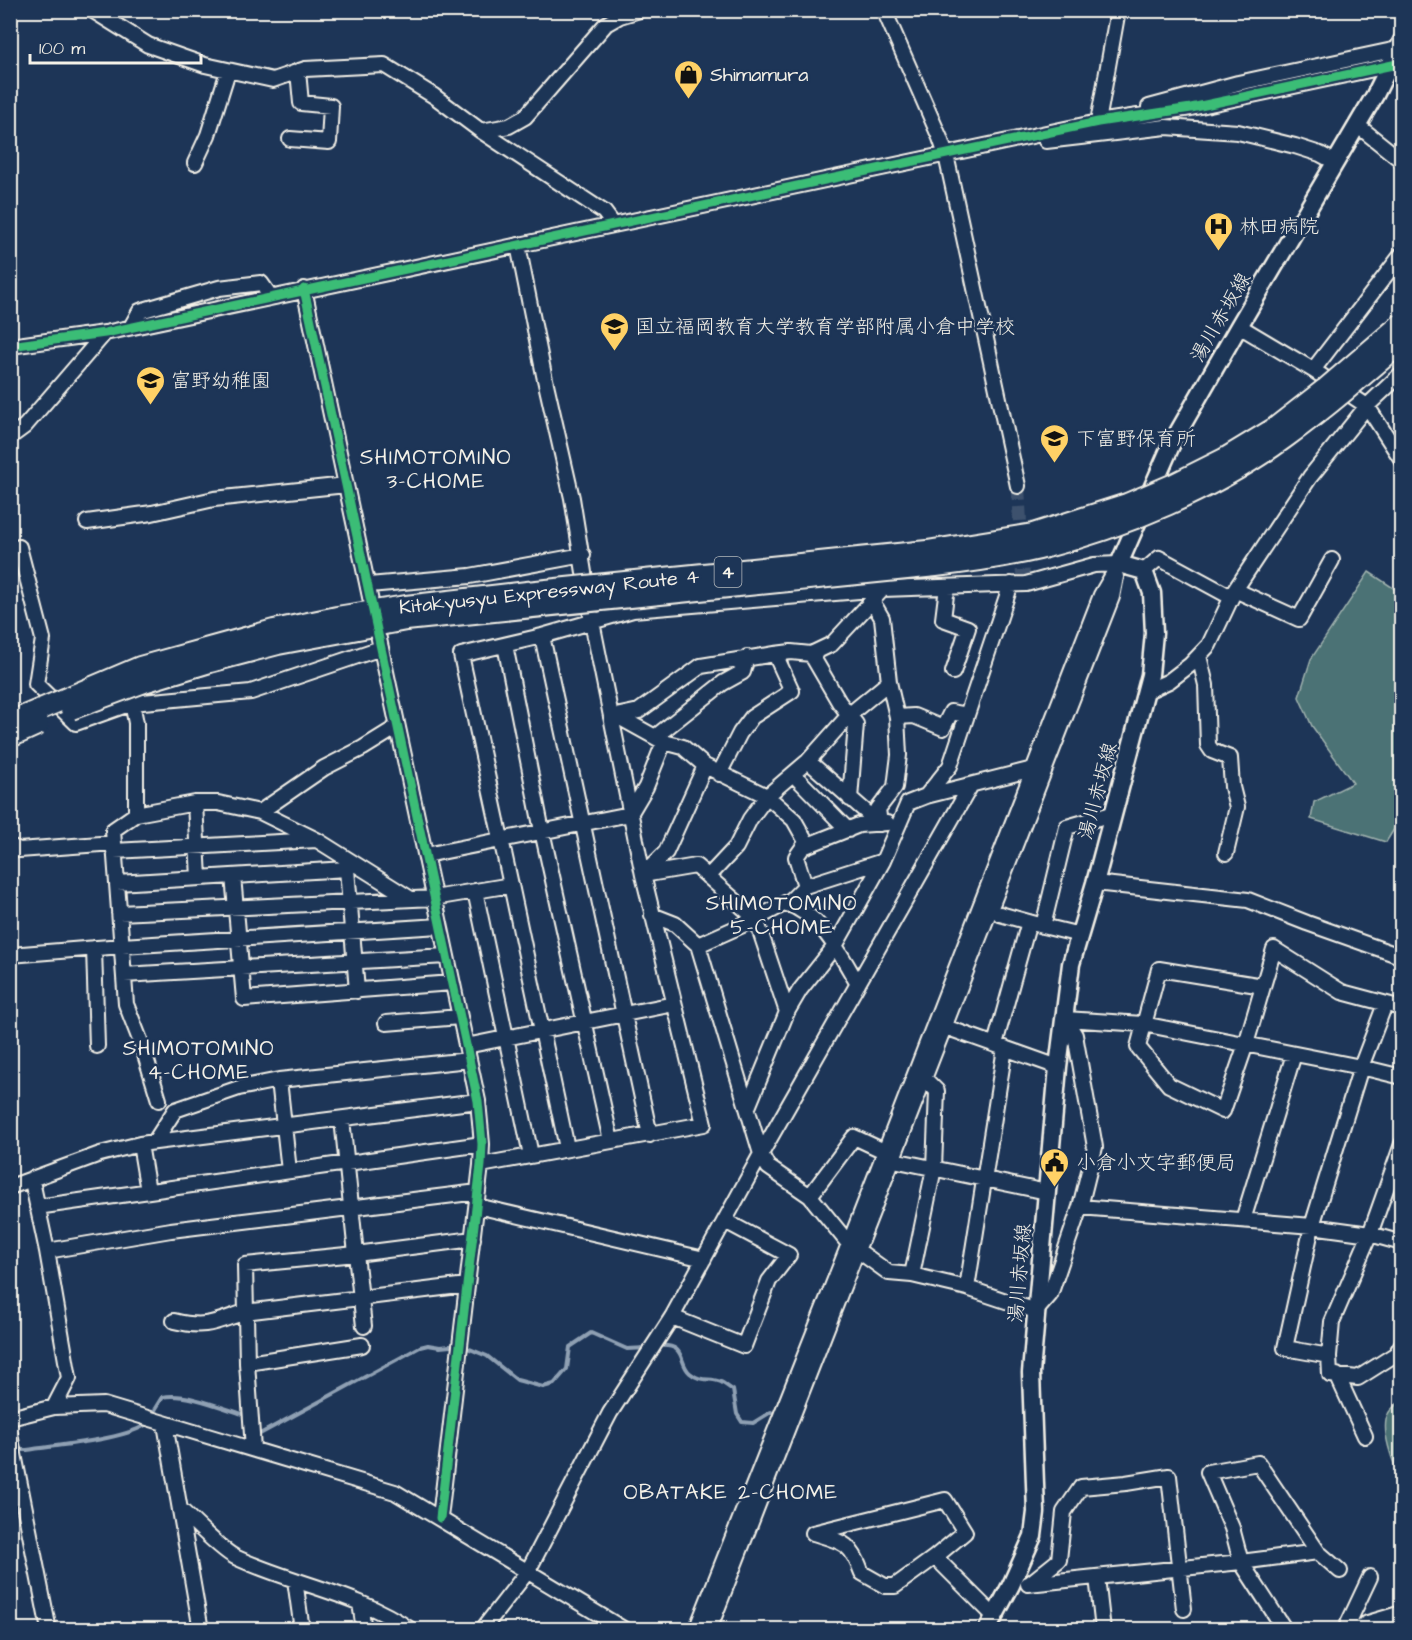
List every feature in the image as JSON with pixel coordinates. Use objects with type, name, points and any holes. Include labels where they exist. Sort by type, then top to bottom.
[{"type":"highway","name":"Kitakyusyu Expressway Route 4","points":[[10,722],[140,667],[274,630],[337,617],[516,593],[927,551],[1033,534],[1127,504],[1224,459],[1275,428],[1325,389],[1401,323]]},
{"type":"highway","name":"Kitakyusyu Expressway Route 4","points":[[10,737],[67,711],[144,682],[210,662],[336,632],[436,616],[947,565],[1020,553],[1085,536],[1181,498],[1232,472],[1284,439],[1401,342]]},
{"type":"main road","name":"湯川赤坂線","points":[[1119,564],[1172,443],[1398,53]]},
{"type":"main road","points":[[1119,564],[1144,572]]},
{"type":"main road","name":"湯川赤坂線","points":[[991,1623],[1033,1536],[1036,1512],[1031,1373],[1058,1067],[1071,964],[1095,884],[1150,675],[1154,633],[1152,593],[1144,572]]},
{"type":"street","points":[[92,10],[148,45],[228,71],[273,80],[305,69],[384,65],[434,96],[480,131],[604,212],[613,224]]},
{"type":"street","points":[[480,131],[509,126],[525,117],[584,52],[606,24],[620,16],[640,10]]},
{"type":"street","points":[[884,10],[946,155],[1018,486]]},
{"type":"street","points":[[1098,122],[1118,10]]},
{"type":"street","points":[[1098,122],[1191,108],[1398,53]]},
{"type":"street","points":[[10,346],[105,333],[304,289],[993,145],[1098,122],[1238,84],[1398,53]]},
{"type":"street","points":[[195,163],[208,135],[228,71]]},
{"type":"street","points":[[290,139],[329,142],[332,106],[301,103],[298,71]]},
{"type":"street","points":[[1188,128],[1183,122],[1183,117],[1191,108]]},
{"type":"street","points":[[1357,125],[1401,161]]},
{"type":"street","points":[[993,145],[1078,138],[1156,127],[1188,128],[1238,132],[1265,138],[1320,154],[1335,162]]},
{"type":"street","points":[[481,1165],[704,1124],[652,915],[630,814],[614,716],[592,622],[572,498],[518,245]]},
{"type":"street","points":[[1313,370],[1401,254]]},
{"type":"street","points":[[131,327],[140,311],[219,288],[261,283],[271,297]]},
{"type":"street","points":[[304,289],[478,1101],[482,1144],[481,1165],[440,1518]]},
{"type":"street","points":[[1239,326],[1313,370],[1366,406],[1401,460]]},
{"type":"street","points":[[10,437],[25,426],[105,333]]},
{"type":"street","points":[[1145,692],[1169,681],[1190,665],[1209,645],[1233,593],[1310,477],[1366,406],[1401,373]]},
{"type":"street","points":[[87,522],[152,513],[214,499],[346,485]]},
{"type":"street","points":[[19,547],[43,639],[36,684],[76,723],[132,703],[251,692],[381,648]]},
{"type":"street","points":[[369,585],[470,576],[582,555]]},
{"type":"street","points":[[1144,572],[1159,558],[1233,593],[1299,619],[1332,560]]},
{"type":"street","points":[[567,1148],[503,839],[461,655],[542,636],[633,610],[883,589],[1020,582],[1094,565],[1119,564]]},
{"type":"street","points":[[886,1156],[924,1078],[940,1023],[1033,769],[1101,595],[1119,564]]},
{"type":"street","points":[[709,1629],[886,1156],[1112,597],[1119,564]]},
{"type":"street","points":[[926,796],[950,766],[967,714],[1020,582]]},
{"type":"street","points":[[947,587],[942,619],[968,628],[953,672]]},
{"type":"street","points":[[614,716],[639,711],[701,666],[747,657],[791,652],[811,654],[832,644],[883,589]]},
{"type":"street","points":[[872,601],[882,618],[889,682],[897,717],[899,754],[895,786],[878,809],[880,824]]},
{"type":"street","points":[[542,636],[650,1135]]},
{"type":"street","points":[[505,645],[542,831],[611,1141]]},
{"type":"street","points":[[719,774],[740,733],[752,717],[792,690],[775,654]]},
{"type":"street","points":[[811,654],[839,702],[856,724],[850,799]]},
{"type":"street","points":[[1199,656],[1206,685],[1208,745],[1212,752],[1230,758],[1232,788],[1237,807],[1226,853]]},
{"type":"street","points":[[426,855],[630,814],[646,787],[659,740],[723,683],[743,672],[747,657]]},
{"type":"street","points":[[708,877],[736,846],[750,819],[767,796],[808,761],[850,714],[889,682]]},
{"type":"street","points":[[132,703],[136,723],[136,814]]},
{"type":"street","points":[[897,717],[914,716],[943,728],[951,712],[967,714]]},
{"type":"street","points":[[614,716],[659,740],[683,747],[705,766],[767,796],[794,820],[808,845]]},
{"type":"street","points":[[260,812],[324,768],[397,727]]},
{"type":"street","points":[[808,761],[880,824]]},
{"type":"street","points":[[643,875],[666,852],[705,766]]},
{"type":"street","points":[[748,1107],[787,1012],[800,990],[835,946],[883,861],[908,803],[926,796],[1033,769]]},
{"type":"street","points":[[793,774],[848,830]]},
{"type":"street","points":[[482,1629],[528,1571],[610,1413],[672,1317],[761,1154],[971,785]]},
{"type":"street","points":[[159,1100],[142,1045],[126,1004],[113,830],[136,814],[195,803],[218,802],[260,812],[317,840],[411,898]]},
{"type":"street","points":[[195,803],[199,878]]},
{"type":"street","points":[[1043,926],[1067,826],[1113,814]]},
{"type":"street","points":[[805,886],[796,857],[803,846],[859,825],[898,823]]},
{"type":"street","points":[[10,846],[19,850],[198,847],[317,840]]},
{"type":"street","points":[[698,945],[756,920],[785,903],[805,886],[883,861]]},
{"type":"street","points":[[643,875],[696,866],[756,920],[787,1012]]},
{"type":"street","points":[[117,883],[347,869],[357,991]]},
{"type":"street","points":[[233,876],[244,999],[452,983]]},
{"type":"street","points":[[1095,884],[1248,900],[1400,956]]},
{"type":"street","points":[[119,913],[434,898],[511,885]]},
{"type":"street","points":[[475,891],[531,1155]]},
{"type":"street","points":[[785,903],[795,906],[815,921],[835,946],[858,984]]},
{"type":"street","points":[[1000,914],[1080,935]]},
{"type":"street","points":[[652,915],[675,924],[698,945],[761,1154],[768,1167],[810,1196],[853,1247],[889,1273],[912,1275],[968,1288],[1036,1311],[1050,1295],[1080,1207],[1095,1147],[1075,1035],[1065,1018]]},
{"type":"street","points":[[968,1288],[1000,1046],[1029,922]]},
{"type":"street","points":[[10,955],[440,926]]},
{"type":"street","points":[[94,948],[97,1046]]},
{"type":"street","points":[[1263,986],[1159,969],[1138,1047],[1169,1085],[1223,1111],[1246,1044],[1274,949],[1342,992],[1401,1008]]},
{"type":"street","points":[[124,975],[446,956]]},
{"type":"street","points":[[466,1046],[674,1004]]},
{"type":"street","points":[[1329,1356],[1285,1348],[1312,1226],[1361,1067],[1385,1004]]},
{"type":"street","points":[[386,1023],[460,1017]]},
{"type":"street","points":[[1065,1018],[1143,1024],[1401,1077]]},
{"type":"street","points":[[940,1023],[1058,1067]]},
{"type":"street","points":[[1243,1220],[1294,1054]]},
{"type":"street","points":[[154,1141],[175,1110],[239,1088],[279,1080],[469,1060]]},
{"type":"street","points":[[912,1275],[934,1168],[937,1091],[924,1078]]},
{"type":"street","points":[[279,1080],[289,1171]]},
{"type":"street","points":[[10,1187],[32,1181],[100,1154],[154,1141],[478,1101]]},
{"type":"street","points":[[342,1119],[364,1326]]},
{"type":"street","points":[[810,1196],[854,1137],[886,1156],[1047,1192]]},
{"type":"street","points":[[140,1144],[148,1191]]},
{"type":"street","points":[[37,1207],[482,1144]]},
{"type":"street","points":[[1401,1144],[1370,1234],[1332,1322],[1330,1375],[1358,1378],[1396,1354],[1401,1344]]},
{"type":"street","points":[[32,1181],[47,1251],[69,1378],[54,1407]]},
{"type":"street","points":[[47,1251],[171,1230],[351,1208],[477,1199],[704,1259]]},
{"type":"street","points":[[1080,1207],[1312,1226],[1370,1234],[1401,1243]]},
{"type":"street","points":[[672,1317],[744,1346],[769,1281],[789,1256],[725,1221]]},
{"type":"street","points":[[253,1449],[247,1363],[245,1265],[473,1239]]},
{"type":"street","points":[[696,1629],[853,1247]]},
{"type":"street","points":[[174,1321],[195,1326],[213,1323],[245,1312],[467,1285]]},
{"type":"street","points":[[247,1363],[362,1345]]},
{"type":"street","points":[[1337,1376],[1365,1436]]},
{"type":"street","points":[[10,1418],[54,1407],[104,1405],[394,1492],[625,1629]]},
{"type":"street","points":[[165,1424],[201,1629]]},
{"type":"street","points":[[10,1434],[50,1629]]},
{"type":"street","points":[[1286,1629],[1241,1562],[1232,1528],[1208,1472],[1258,1463],[1318,1552],[1340,1571]]},
{"type":"street","points":[[1029,1584],[1059,1560],[1064,1512],[1081,1487],[1169,1476],[1184,1609]]},
{"type":"street","points":[[945,1500],[965,1532],[935,1557],[895,1586],[885,1586],[862,1573],[856,1555],[842,1542],[813,1533],[945,1500]]},
{"type":"street","points":[[180,1509],[233,1556],[360,1603],[411,1629]]},
{"type":"street","points":[[1011,1585],[1179,1569],[1318,1552]]},
{"type":"street","points":[[935,1557],[991,1623]]},
{"type":"street","points":[[1097,1577],[1103,1629]]},
{"type":"street","points":[[1345,1629],[1370,1577]]},
{"type":"street","points":[[295,1580],[302,1629]]},
{"type":"street","points":[[360,1603],[364,1629]]},
{"type":"street","points":[[1355,1629],[1401,1613]]},
{"type":"green space","points":[[1369,572],[1401,593],[1401,818],[1386,842],[1311,819],[1314,802],[1353,783],[1312,726],[1299,697],[1311,659]]},
{"type":"green space","points":[[1401,1400],[1401,1478],[1386,1438],[1386,1421],[1390,1410]]},
{"type":"waterway","points":[[257,1432],[258,1435],[420,1347],[428,1345],[440,1347],[460,1345],[487,1356],[517,1380],[543,1387],[554,1384],[567,1369],[570,1347],[591,1333],[627,1349],[647,1348]]},
{"type":"waterway","points":[[658,1346],[667,1346],[678,1351],[686,1369],[694,1376],[721,1382],[733,1390],[737,1414],[742,1422],[753,1423],[771,1412]]},
{"type":"waterway","points":[[155,1410],[163,1397],[172,1396],[206,1402],[248,1416]]},
{"type":"waterway","points":[[15,1450],[108,1438],[138,1429],[148,1423]]},
{"type":"tunnel","points":[[1018,486],[1023,577]]},
{"type":"cycle path","points":[[10,346],[105,333],[1098,122],[1191,108],[1402,63]]},
{"type":"cycle path","points":[[304,289],[478,1101],[482,1144],[481,1165],[440,1518]]},
{"type":"place","name":"Shimamura","points":[[689,100]]},
{"type":"place","name":"林田病院","points":[[1218,252]]},
{"type":"place","name":"国立福岡教育大学教育学部附属小倉中学校","points":[[614,352]]},
{"type":"place","name":"富野幼稚園","points":[[150,406]]},
{"type":"place","name":"下富野保育所","points":[[1055,464]]},
{"type":"place","name":"小倉小文字郵便局","points":[[1055,1188]]},
{"type":"district","name":"SHIMOTOMINO 3-CHOME","points":[[436,469]]},
{"type":"district","name":"SHIMOTOMINO 5-CHOME","points":[[782,915]]},
{"type":"district","name":"SHIMOTOMINO 4-CHOME","points":[[199,1060]]},
{"type":"district","name":"OBATAKE 2-CHOME","points":[[731,1492]]}]
